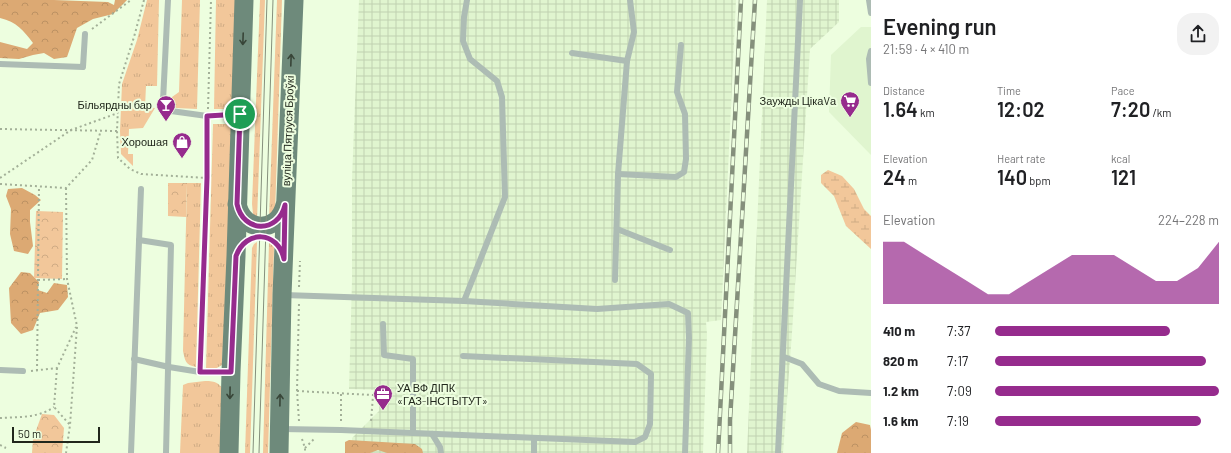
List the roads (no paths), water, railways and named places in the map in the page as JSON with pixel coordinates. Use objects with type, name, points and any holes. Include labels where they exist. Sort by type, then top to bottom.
[{"type":"main road","points":[[229,453],[244,0]]},
{"type":"main road","name":"вуліца Пятруся Броўкі","points":[[279,453],[279,429],[291,295],[292,258],[285,205],[294,0]]},
{"type":"main road","points":[[237,204],[238,211],[246,221],[257,226],[268,225],[278,220],[285,205]]},
{"type":"main road","points":[[236,256],[241,245],[257,236],[269,238],[275,242],[282,252],[292,258]]},
{"type":"lane","points":[[168,0],[163,101],[171,111],[207,116],[240,114]]},
{"type":"lane","points":[[464,301],[505,197],[502,97],[497,81],[470,59],[464,41],[464,17],[467,0]]},
{"type":"lane","points":[[615,280],[618,174],[627,61],[634,32],[630,0]]},
{"type":"lane","points":[[778,453],[784,357],[800,0]]},
{"type":"lane","points":[[869,0],[871,13]]},
{"type":"lane","points":[[0,64],[83,67],[85,34]]},
{"type":"lane","points":[[618,174],[676,177],[684,172],[686,159],[685,114],[677,92],[681,45]]},
{"type":"lane","points":[[871,51],[869,59],[871,83]]},
{"type":"lane","points":[[572,53],[627,61]]},
{"type":"lane","points":[[131,453],[141,189]]},
{"type":"lane","points":[[617,229],[670,250]]},
{"type":"lane","points":[[139,240],[171,245],[166,453]]},
{"type":"lane","points":[[291,295],[464,301],[597,309],[669,304],[688,313],[689,338],[685,453]]},
{"type":"lane","points":[[383,324],[384,355],[413,359],[413,433]]},
{"type":"lane","points":[[279,429],[371,431],[635,442],[645,437],[650,424],[651,374],[637,364],[463,356]]},
{"type":"lane","points":[[784,357],[802,364],[819,384],[839,391],[871,393]]},
{"type":"lane","points":[[134,359],[200,372],[231,372]]},
{"type":"lane","points":[[0,370],[23,371]]},
{"type":"lane","points":[[432,434],[440,447],[441,453]]},
{"type":"lane","points":[[534,438],[534,453]]},
{"type":"tram line","points":[[253,453],[267,0]]},
{"type":"tram line","points":[[259,453],[273,0]]},
{"type":"railway","points":[[718,453],[741,0]]},
{"type":"railway","points":[[730,453],[730,420],[755,0]]},
{"type":"place","name":"Заужды ЦікаVа","points":[[850,118]]},
{"type":"place","name":"Більярдны бар","points":[[166,122]]},
{"type":"place","name":"Хорошая","points":[[182,159]]},
{"type":"place","name":"УА ВФ ДІПК «ГАЗ-ІНСТЫТУТ»","points":[[383,411]]}]
